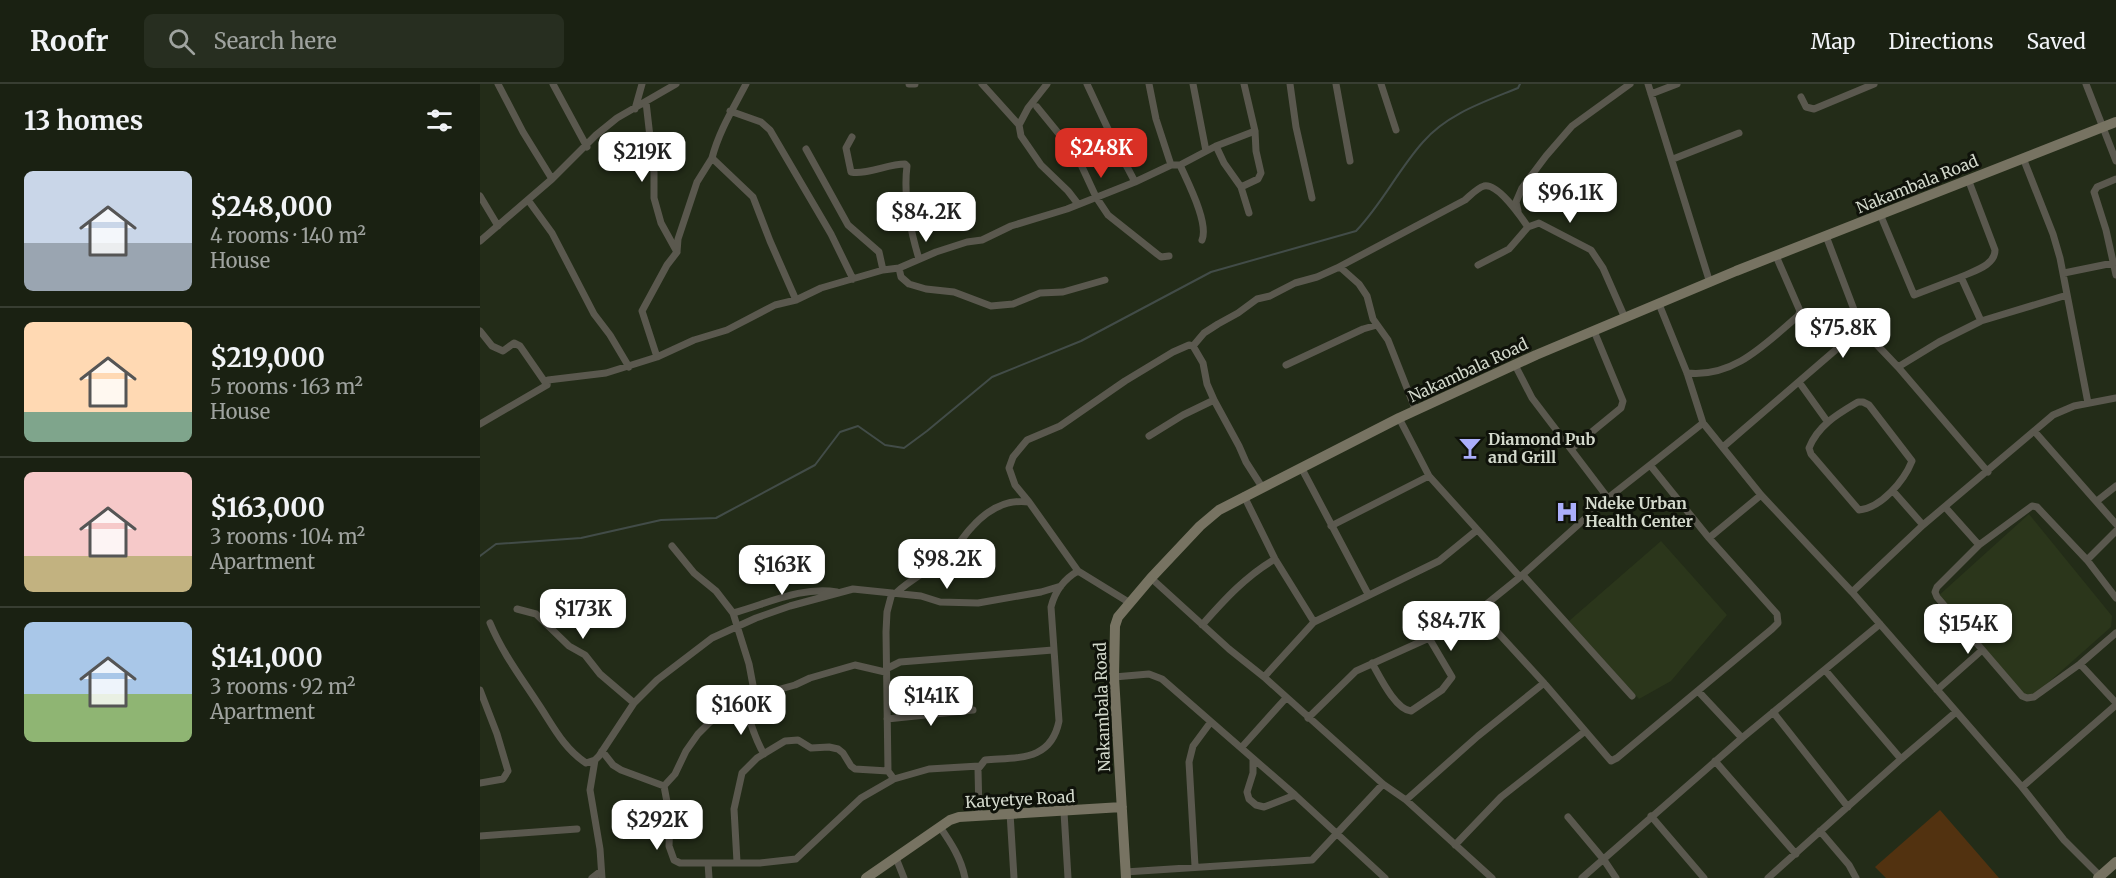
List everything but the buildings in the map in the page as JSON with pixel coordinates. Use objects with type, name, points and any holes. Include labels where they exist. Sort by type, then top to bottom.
[{"type":"main road","name":"Nakambala Road","points":[[1126,875],[1114,677],[1115,626],[1118,617],[1151,578],[1219,510],[1399,418],[1515,365],[1710,282],[2116,122]]},
{"type":"main road","name":"Katyetye Road","points":[[866,878],[959,816],[1122,807]]},
{"type":"main road","points":[[2099,877],[2116,862]]},
{"type":"street","points":[[498,84],[531,147],[552,179]]},
{"type":"street","points":[[553,84],[587,147]]},
{"type":"street","points":[[635,109],[642,84]]},
{"type":"street","points":[[480,241],[552,179],[587,147],[596,135],[617,118],[676,84]]},
{"type":"street","points":[[657,357],[642,311],[667,265],[677,252],[678,239],[697,182],[712,158],[715,145],[730,111],[746,84]]},
{"type":"street","points":[[909,84],[915,84]]},
{"type":"street","points":[[982,84],[1019,125],[1021,136],[1041,165],[1078,204]]},
{"type":"street","points":[[1019,125],[1047,84]]},
{"type":"street","points":[[1087,84],[1135,182]]},
{"type":"street","points":[[1149,84],[1156,119],[1171,165]]},
{"type":"street","points":[[1193,84],[1206,151]]},
{"type":"street","points":[[1242,187],[1260,176],[1255,131],[1244,84]]},
{"type":"street","points":[[1290,84],[1296,127],[1312,198]]},
{"type":"street","points":[[1336,84],[1350,161]]},
{"type":"street","points":[[1381,84],[1396,130]]},
{"type":"street","points":[[1518,211],[1516,202],[1522,188],[1572,126],[1630,84]]},
{"type":"street","points":[[1648,84],[1710,282]]},
{"type":"street","points":[[1651,94],[1677,84]]},
{"type":"street","points":[[1801,97],[1806,107],[1810,109],[1874,84]]},
{"type":"street","points":[[2087,84],[2116,161]]},
{"type":"street","points":[[646,102],[654,172],[654,198],[661,223],[677,252]]},
{"type":"street","points":[[1037,107],[1077,156],[1096,197],[1108,215],[1157,254],[1169,256]]},
{"type":"street","points":[[730,111],[761,123],[770,130],[831,234],[853,279]]},
{"type":"street","points":[[480,424],[547,385],[548,380],[606,373],[629,367],[694,340],[727,330],[775,305],[796,300],[821,288],[899,267],[967,242],[982,240],[1011,226],[1067,209],[1171,165],[1180,165],[1216,146],[1255,131]]},
{"type":"street","points":[[1672,159],[1739,133]]},
{"type":"street","points":[[852,136],[846,148],[851,172],[889,165],[905,164],[907,166],[905,180],[911,227],[919,259]]},
{"type":"street","points":[[1216,146],[1224,163],[1242,187],[1249,213]]},
{"type":"street","points":[[806,149],[848,225],[879,252],[883,270]]},
{"type":"street","points":[[712,158],[753,197],[796,300]]},
{"type":"street","points":[[2023,158],[2053,234],[2064,273],[2088,403]]},
{"type":"street","points":[[1180,165],[1204,230],[1202,240]]},
{"type":"street","points":[[1880,214],[1914,295],[1961,277],[1990,262],[1995,254],[1968,179]]},
{"type":"street","points":[[2116,179],[2097,187],[2094,192],[2106,230],[2116,275]]},
{"type":"street","points":[[1193,346],[1204,333],[1257,299],[1270,296],[1295,283],[1337,268],[1465,200],[1480,187],[1494,188],[1518,211],[1528,227]]},
{"type":"street","points":[[480,196],[498,226]]},
{"type":"street","points":[[528,200],[552,233],[594,314],[629,367]]},
{"type":"street","points":[[1478,265],[1509,249],[1528,227],[1539,223],[1591,250],[1603,268],[1625,318]]},
{"type":"street","points":[[1826,236],[1862,328],[1988,472]]},
{"type":"street","points":[[1687,373],[1709,374],[1749,358],[1798,316],[1800,311],[1776,256]]},
{"type":"street","points":[[2064,273],[2113,263]]},
{"type":"street","points":[[899,267],[901,277],[909,284],[926,289],[954,292],[992,306],[1013,304],[1040,293],[1063,292],[1105,280]]},
{"type":"street","points":[[1337,268],[1349,274],[1367,296],[1373,319],[1388,340],[1416,411]]},
{"type":"street","points":[[1961,277],[1981,321]]},
{"type":"street","points":[[1898,367],[1939,342],[1981,321],[2067,295]]},
{"type":"street","points":[[1659,304],[1687,373],[1703,423],[1761,495],[1852,592],[2022,787],[2064,840],[2099,877]]},
{"type":"street","points":[[1286,364],[1363,329],[1377,325]]},
{"type":"street","points":[[1723,447],[1862,328]]},
{"type":"street","points":[[480,331],[492,346],[503,351],[514,343],[520,346],[547,385]]},
{"type":"street","points":[[1571,449],[1621,408],[1623,401],[1594,331]]},
{"type":"street","points":[[1130,603],[1078,571],[1015,485],[1009,468],[1013,457],[1027,441],[1060,426],[1125,381],[1173,352],[1189,345],[1193,346]]},
{"type":"street","points":[[1193,346],[1203,363],[1207,384],[1214,400],[1246,462],[1262,487]]},
{"type":"street","points":[[1515,365],[1532,398],[1608,498]]},
{"type":"street","points":[[1799,382],[1827,421]]},
{"type":"street","points":[[1852,592],[1923,525],[2053,415],[2062,410],[2116,398]]},
{"type":"street","points":[[1149,436],[1183,415],[1214,400]]},
{"type":"street","points":[[1858,402],[1869,405],[1912,461],[1893,491],[1865,509],[1859,510],[1854,506],[1811,454],[1809,448],[1827,421],[1858,402]]},
{"type":"street","points":[[1399,418],[1430,476],[1477,530],[1632,696]]},
{"type":"street","points":[[1308,718],[1356,671],[1429,638],[1478,611],[1608,498],[1703,423]]},
{"type":"street","points":[[2035,432],[2116,524]]},
{"type":"street","points":[[1478,611],[1544,682],[1584,732],[1611,761],[1698,691],[1778,623],[1778,614],[1708,538],[1650,465]]},
{"type":"street","points":[[1302,469],[1368,594]]},
{"type":"street","points":[[1331,526],[1430,476]]},
{"type":"street","points":[[2097,501],[2116,486]]},
{"type":"street","points":[[1893,491],[1923,525]]},
{"type":"street","points":[[1708,538],[1761,495]]},
{"type":"street","points":[[1244,496],[1275,558],[1314,622]]},
{"type":"street","points":[[894,779],[888,771],[886,612],[894,593],[909,580],[948,555],[964,540],[970,528],[996,507],[1010,501],[1029,502]]},
{"type":"street","points":[[1945,507],[1980,545]]},
{"type":"street","points":[[2116,598],[2087,560],[2037,507],[2028,508],[1980,545],[1937,586],[1935,592],[1936,597],[1981,651],[2022,696],[2027,698],[2034,697],[2080,664],[2116,633]]},
{"type":"street","points":[[1264,677],[1314,622],[1439,561],[1477,530]]},
{"type":"street","points":[[2087,560],[2116,531]]},
{"type":"street","points":[[672,546],[694,573],[716,591],[733,613],[749,664],[755,696]]},
{"type":"street","points":[[1202,625],[1240,584],[1275,558]]},
{"type":"street","points":[[664,786],[670,818],[669,846],[674,860],[680,863],[760,863],[796,859],[861,798],[894,779],[930,769],[979,766],[985,760],[1036,755],[1051,740],[1059,721],[1053,650],[1053,598],[1061,586],[1078,571]]},
{"type":"street","points":[[1151,578],[1492,878]]},
{"type":"street","points":[[592,878],[602,874],[590,785],[596,760],[634,703],[657,680],[712,638],[790,606],[853,589],[921,596],[940,602],[978,603],[1009,599],[1061,586]]},
{"type":"street","points":[[733,613],[811,591],[839,592]]},
{"type":"street","points":[[517,609],[536,614],[568,646],[585,655],[600,674],[634,703]]},
{"type":"street","points":[[490,623],[501,647],[562,741],[586,763],[596,760]]},
{"type":"street","points":[[1582,878],[1715,761],[1880,624]]},
{"type":"street","points":[[1372,663],[1391,695],[1405,710],[1411,711],[1442,690],[1452,677],[1429,638]]},
{"type":"street","points":[[664,786],[675,774],[686,750],[710,722],[755,696],[855,665],[886,670],[900,662],[1053,650]]},
{"type":"street","points":[[1937,690],[1981,651]]},
{"type":"street","points":[[2022,787],[2116,704],[2080,664]]},
{"type":"street","points":[[1825,670],[1901,759]]},
{"type":"street","points":[[1114,677],[1156,675],[1385,878]]},
{"type":"street","points":[[1406,800],[1478,736],[1544,682]]},
{"type":"street","points":[[480,690],[508,771],[503,779],[480,783]]},
{"type":"street","points":[[1698,691],[1742,738]]},
{"type":"street","points":[[1241,748],[1286,698]]},
{"type":"street","points":[[744,704],[754,738],[764,754]]},
{"type":"street","points":[[887,719],[973,710]]},
{"type":"street","points":[[1773,712],[1848,807]]},
{"type":"street","points":[[1768,878],[1956,712]]},
{"type":"street","points":[[1195,866],[1189,762],[1193,746],[1210,723]]},
{"type":"street","points":[[1455,845],[1501,797],[1584,732]]},
{"type":"street","points":[[737,862],[733,816],[742,772],[757,758],[785,741],[798,740],[811,748],[838,749],[855,769],[888,771]]},
{"type":"street","points":[[602,751],[621,770],[664,786]]},
{"type":"street","points":[[1253,759],[1253,773],[1247,792],[1249,799],[1256,805],[1264,807],[1294,795]]},
{"type":"street","points":[[1715,761],[1796,854]]},
{"type":"street","points":[[979,766],[979,814]]},
{"type":"street","points":[[1126,875],[1195,866],[1312,860],[1383,784]]},
{"type":"street","points":[[1064,812],[1068,878]]},
{"type":"street","points":[[1010,813],[1014,878]]},
{"type":"street","points":[[1652,816],[1704,878]]},
{"type":"street","points":[[1568,818],[1604,860],[1616,878]]},
{"type":"street","points":[[940,827],[959,858],[964,878]]},
{"type":"street","points":[[480,836],[577,829]]},
{"type":"street","points":[[1820,831],[1856,878]]},
{"type":"street","points":[[896,858],[904,878]]},
{"type":"street","points":[[708,863],[709,878]]},
{"type":"shaded area","points":[[2029,514],[2112,616],[2111,627],[2032,697],[2022,695],[1936,598]]},
{"type":"shaded area","points":[[1661,541],[1727,615],[1671,681],[1639,699],[1569,621]]},
{"type":"shaded area","points":[[1940,810],[1999,878],[1886,878],[1875,867]]},
{"type":"waterway","points":[[480,556],[496,544],[581,538],[661,520],[716,518],[815,465],[840,432],[858,426],[885,445],[904,448],[992,377],[1081,341],[1211,272],[1356,231],[1374,210],[1414,153],[1433,132],[1455,116],[1518,88],[1520,84]]},
{"type":"place","name":"Diamond Pub and Grill","points":[[1470,448]]},
{"type":"place","name":"Ndeke Urban Health Center","points":[[1567,512]]}]
